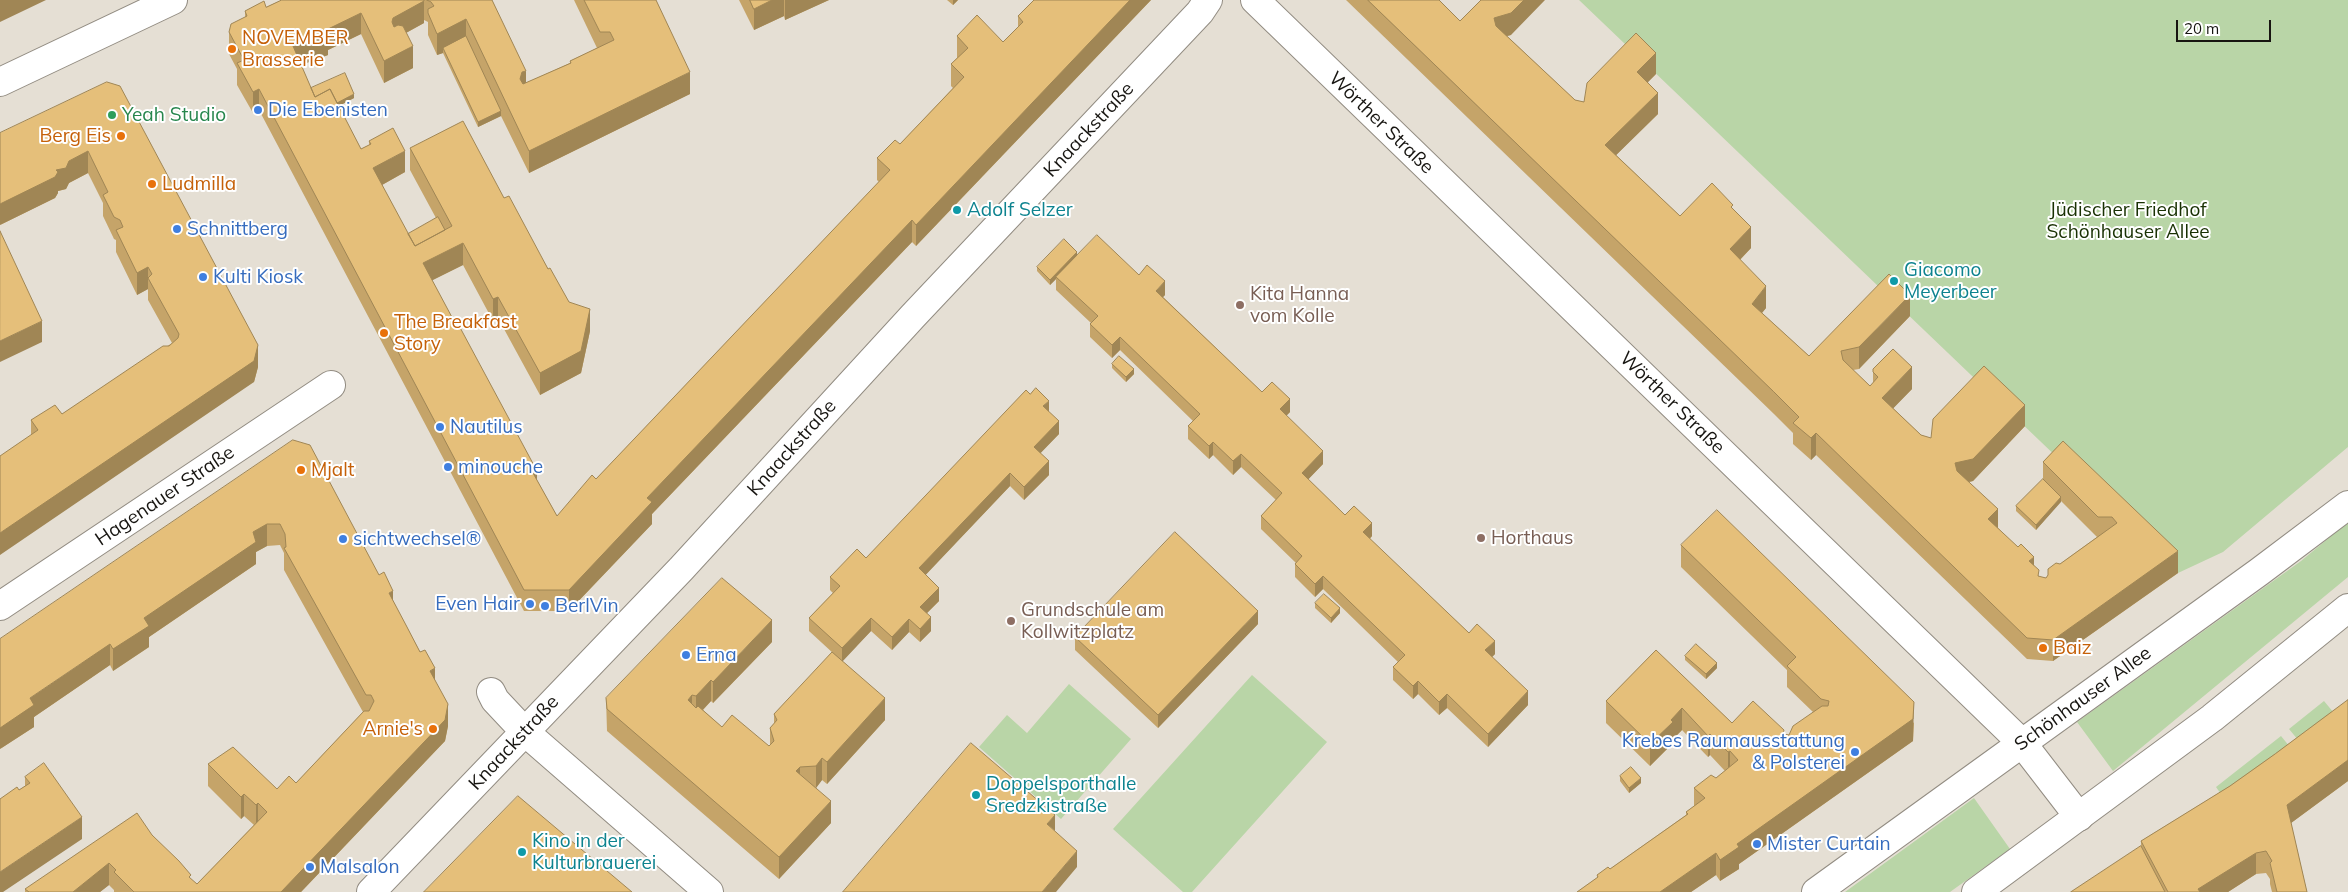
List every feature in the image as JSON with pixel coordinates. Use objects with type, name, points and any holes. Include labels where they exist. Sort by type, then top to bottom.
[{"type":"street","points":[[0,82],[173,0]]},
{"type":"street","name":"Knaackstraße","points":[[371,892],[681,569],[913,316],[1200,12],[1208,0]]},
{"type":"street","name":"Wörther Straße","points":[[1254,0],[2022,742],[2078,817]]},
{"type":"street","name":"Hagenauer Straße","points":[[0,606],[331,385]]},
{"type":"street","name":"Schönhauser Allee","points":[[1816,892],[2267,566],[2348,505]]},
{"type":"street","points":[[1976,892],[2220,712],[2348,608]]},
{"type":"street","points":[[491,692],[524,732],[710,892]]},
{"type":"green space","name":"Jüdischer Friedhof Schönhauser Allee","points":[[1579,0],[2348,0],[2348,447],[2223,552],[2178,573]]},
{"type":"green space","points":[[2348,522],[2348,577],[2113,771],[2077,722],[2301,561]]},
{"type":"green space","points":[[1252,675],[1327,742],[1192,892],[1183,892],[1113,829]]},
{"type":"green space","points":[[1069,684],[1131,739],[1061,819],[979,747],[1007,715],[1027,733]]},
{"type":"green space","points":[[2324,701],[2344,725],[2308,752],[2289,729]]},
{"type":"green space","points":[[2281,736],[2299,758],[2230,807],[2216,787]]},
{"type":"green space","points":[[1974,798],[2010,849],[1950,892],[1845,892]]},
{"type":"building","points":[[282,0],[424,0],[393,18],[394,27],[398,25],[403,26],[413,46],[384,61],[361,13],[326,30],[328,33],[293,46],[315,97],[330,89],[361,149],[371,144],[369,141],[393,128],[405,151],[373,168],[415,246],[452,226],[410,148],[463,121],[504,198],[509,196],[548,269],[550,268],[569,302],[590,309],[581,351],[540,373],[498,297],[493,299],[463,243],[423,263],[454,321],[456,320],[537,471],[533,473],[557,516],[592,475],[596,479],[890,170],[877,158],[895,140],[900,144],[964,77],[951,64],[968,48],[957,36],[977,15],[1003,42],[1023,22],[1018,16],[1034,0],[1130,0],[916,225],[912,220],[647,498],[652,502],[569,590],[524,590],[259,89],[253,92],[237,63],[244,60],[229,32],[231,24],[247,16],[245,11],[264,1],[266,7]]},
{"type":"building","points":[[427,0],[492,0],[526,71],[522,72],[520,79],[523,84],[571,63],[570,61],[614,40],[610,32],[600,32],[584,0],[656,0],[690,72],[529,151],[466,19],[437,34],[428,13],[428,9],[434,6]]},
{"type":"building","points":[[750,0],[772,0],[754,9]]},
{"type":"building","points":[[1368,0],[1439,0],[1460,21],[1481,0],[1524,0],[1511,13],[1494,18],[1496,26],[1575,100],[1584,102],[1587,83],[1636,33],[1656,53],[1637,72],[1658,93],[1605,145],[1680,216],[1712,183],[1733,205],[1731,207],[1751,227],[1730,249],[1766,286],[1752,304],[1809,356],[1889,274],[1910,295],[1859,347],[1841,351],[1843,360],[1870,386],[1878,377],[1873,372],[1873,369],[1893,349],[1912,367],[1882,398],[1921,435],[1931,438],[1933,419],[1984,366],[2025,405],[1973,459],[1955,463],[1957,471],[1998,509],[1988,519],[2018,547],[2021,544],[2034,557],[2029,561],[2039,570],[2038,576],[2046,578],[2048,569],[2056,563],[2060,564],[2117,523],[2112,517],[2098,517],[2043,462],[2063,441],[2178,551],[2053,640],[2027,638],[1816,433],[1811,438],[1793,423],[1799,417],[1774,392]]},
{"type":"building","points":[[466,36],[501,111],[478,122],[443,48]]},
{"type":"building","points":[[345,73],[354,94],[337,103],[330,89],[315,97],[311,88]]},
{"type":"building","points":[[107,82],[120,86],[258,345],[254,361],[0,533],[0,456],[38,430],[31,420],[55,405],[62,414],[163,346],[169,346],[178,338],[179,334],[148,278],[152,274],[148,267],[137,273],[116,230],[123,227],[120,220],[114,217],[103,195],[108,192],[88,151],[69,161],[66,168],[56,170],[58,172],[55,177],[0,204],[0,133]]},
{"type":"building","points":[[438,217],[445,230],[415,246],[408,234]]},
{"type":"building","points":[[0,231],[42,321],[0,341]]},
{"type":"building","points":[[1097,235],[1139,275],[1147,265],[1165,281],[1156,291],[1262,392],[1272,382],[1290,399],[1280,409],[1323,451],[1302,473],[1345,515],[1354,506],[1372,523],[1363,532],[1469,633],[1477,624],[1495,641],[1485,650],[1528,691],[1488,734],[1447,694],[1439,702],[1418,681],[1413,686],[1393,667],[1405,655],[1323,576],[1315,584],[1295,564],[1302,556],[1261,516],[1282,493],[1241,454],[1233,461],[1213,442],[1209,446],[1188,426],[1200,414],[1120,337],[1112,345],[1090,324],[1098,316],[1056,277]]},
{"type":"building","points":[[1064,239],[1077,252],[1050,280],[1037,267]]},
{"type":"building","points":[[1119,356],[1134,369],[1126,377],[1112,364]]},
{"type":"building","points":[[1036,388],[1049,401],[1043,406],[1059,421],[1034,447],[1049,461],[1024,487],[1010,473],[919,568],[939,588],[920,607],[931,617],[920,629],[909,619],[892,637],[871,618],[842,648],[809,618],[840,586],[830,577],[857,549],[866,558],[1026,390],[1030,394]]},
{"type":"building","points":[[293,440],[310,445],[379,575],[384,572],[393,591],[389,593],[420,652],[425,650],[435,668],[430,671],[448,704],[445,720],[281,892],[134,892],[114,872],[116,870],[109,863],[73,892],[29,892],[25,889],[137,813],[152,835],[179,861],[191,875],[189,877],[197,884],[267,812],[258,803],[256,805],[244,794],[241,797],[208,764],[233,747],[277,789],[289,776],[296,783],[364,711],[369,711],[374,701],[371,695],[366,695],[284,548],[286,547],[285,534],[280,524],[267,524],[253,532],[256,542],[144,618],[149,626],[113,649],[110,644],[30,698],[34,705],[0,728],[0,639]]},
{"type":"building","points":[[2043,479],[2061,497],[2036,525],[2016,506]]},
{"type":"building","points":[[1717,510],[1914,702],[1913,719],[1737,844],[1739,847],[1720,860],[1716,853],[1660,892],[1577,892],[1598,877],[1597,875],[1608,867],[1610,869],[1688,814],[1686,812],[1705,798],[1694,788],[1711,775],[1716,778],[1738,760],[1710,734],[1708,736],[1682,708],[1671,720],[1673,722],[1650,744],[1606,701],[1656,650],[1732,723],[1753,701],[1784,730],[1783,734],[1789,735],[1793,726],[1822,706],[1828,706],[1829,701],[1821,699],[1787,666],[1796,657],[1681,545]]},
{"type":"building","points":[[1175,532],[1258,611],[1158,715],[1075,637]]},
{"type":"building","points":[[722,578],[772,620],[713,682],[711,680],[696,696],[692,695],[688,700],[696,708],[698,706],[722,727],[732,715],[769,746],[774,741],[770,728],[777,720],[774,714],[832,652],[885,698],[827,762],[822,758],[816,766],[800,767],[796,771],[831,801],[779,857],[607,709],[606,698]]},
{"type":"building","points":[[1324,594],[1340,608],[1331,618],[1315,603]]},
{"type":"building","points":[[1696,644],[1717,663],[1706,674],[1685,656]]},
{"type":"building","points":[[2348,700],[2348,760],[2287,805],[2307,892],[2277,892],[2270,863],[2272,861],[2266,851],[2256,853],[2198,889],[2200,892],[2168,892],[2141,841],[2230,786]]},
{"type":"building","name":"Doppelsporthalle Sredzkistraße","points":[[971,743],[1055,815],[1047,824],[1077,851],[1042,892],[843,892]]},
{"type":"building","points":[[44,763],[82,817],[0,872],[0,799],[17,787],[19,790],[30,783],[25,777]]},
{"type":"building","points":[[1631,767],[1641,778],[1629,788],[1620,776]]},
{"type":"building","name":"Kino in der Kulturbrauerei","points":[[518,796],[632,892],[424,892]]},
{"type":"building","points":[[2141,846],[2165,892],[2071,892]]},
{"type":"place","name":"NOVEMBER Brasserie","points":[[232,49]]},
{"type":"place","name":"Die Ebenisten","points":[[258,110]]},
{"type":"place","name":"Yeah Studio","points":[[112,115]]},
{"type":"place","name":"Berg Eis","points":[[121,136]]},
{"type":"place","name":"Ludmilla","points":[[152,184]]},
{"type":"place","name":"Adolf Selzer","points":[[957,210]]},
{"type":"place","name":"Schnittberg","points":[[177,229]]},
{"type":"place","name":"Kulti Kiosk","points":[[203,277]]},
{"type":"place","name":"Giacomo Meyerbeer","points":[[1894,281]]},
{"type":"place","name":"Kita Hanna vom Kolle","points":[[1240,305]]},
{"type":"place","name":"The Breakfast Story","points":[[384,333]]},
{"type":"place","name":"Nautilus","points":[[440,427]]},
{"type":"place","name":"minouche","points":[[448,467]]},
{"type":"place","name":"Mjalt","points":[[301,470]]},
{"type":"place","name":"Horthaus","points":[[1481,538]]},
{"type":"place","name":"sichtwechsel®","points":[[343,539]]},
{"type":"place","name":"Even Hair","points":[[530,604]]},
{"type":"place","name":"BerlVin","points":[[545,606]]},
{"type":"place","name":"Grundschule am Kollwitzplatz","points":[[1011,621]]},
{"type":"place","name":"Baiz","points":[[2043,648]]},
{"type":"place","name":"Erna","points":[[686,655]]},
{"type":"place","name":"Arnie's","points":[[433,729]]},
{"type":"place","name":"Krebes Raumausstattung & Polsterei","points":[[1855,752]]},
{"type":"place","name":"Doppelsporthalle Sredzkistraße","points":[[976,795]]},
{"type":"place","name":"Mister Curtain","points":[[1757,844]]},
{"type":"place","name":"Kino in der Kulturbrauerei","points":[[522,852]]},
{"type":"place","name":"Malsalon","points":[[310,867]]}]
